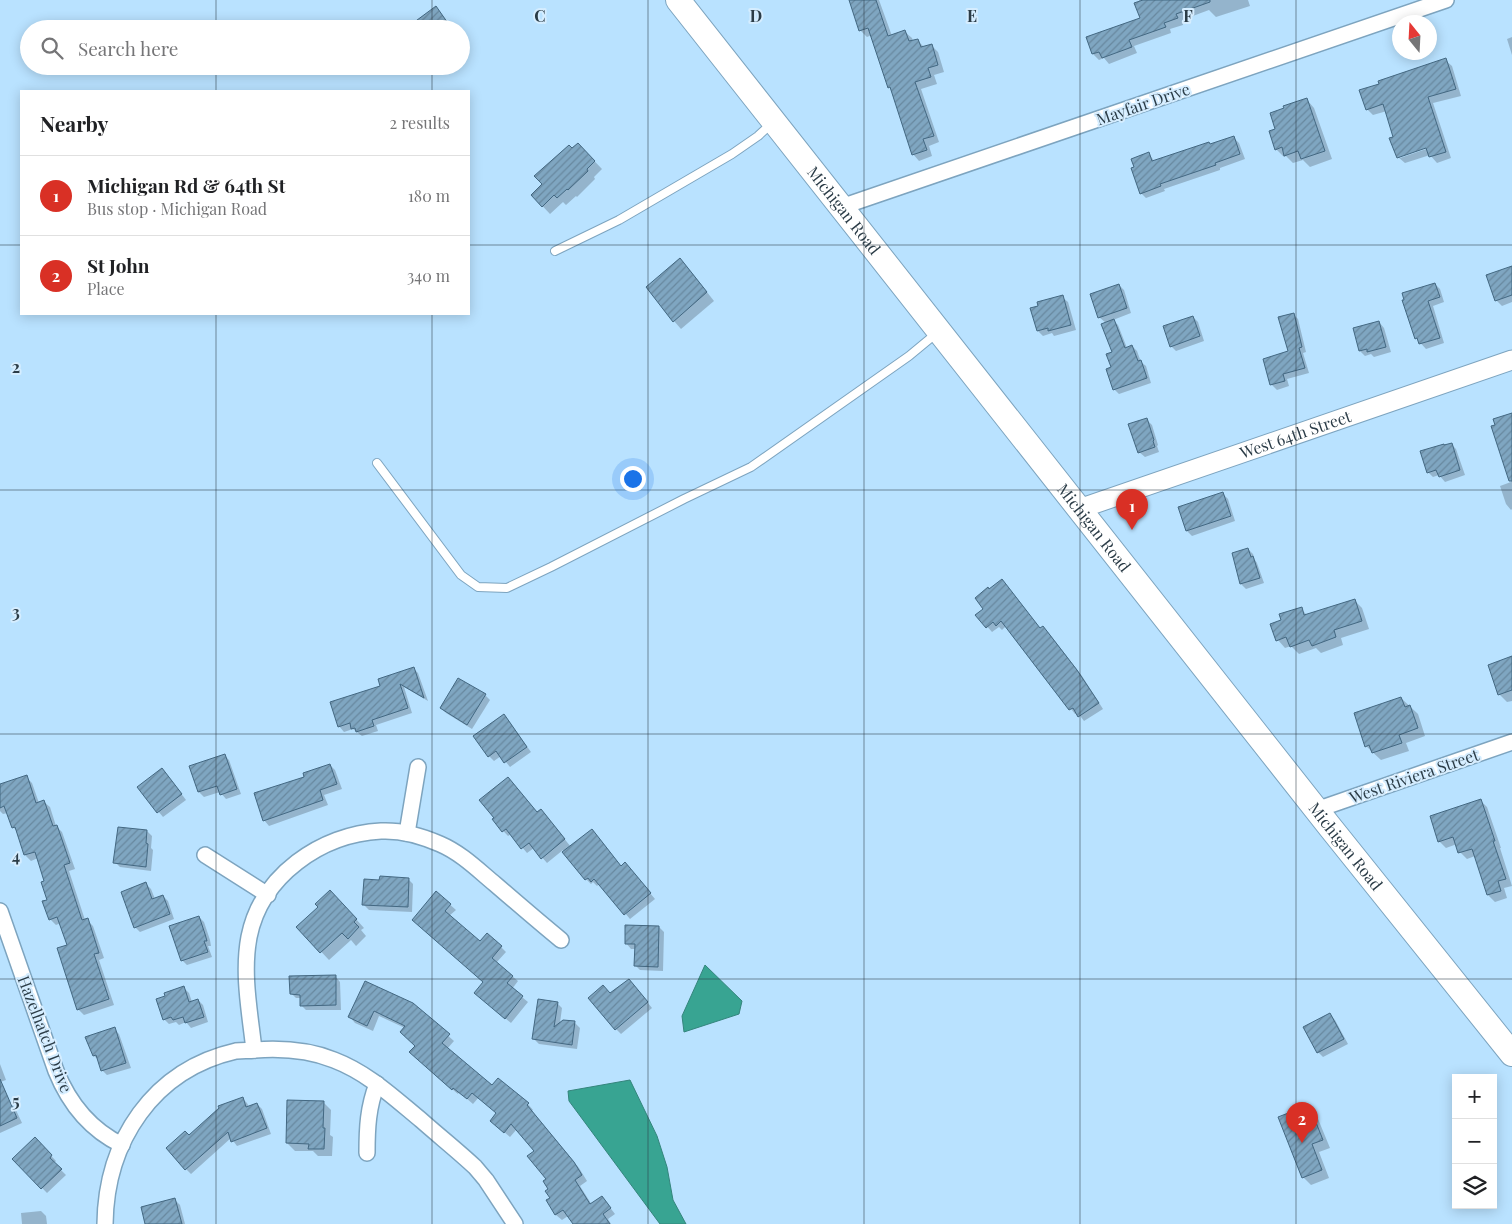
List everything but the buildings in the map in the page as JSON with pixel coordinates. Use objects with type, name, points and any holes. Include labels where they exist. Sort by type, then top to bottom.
[{"type":"main road","name":"Michigan Road","points":[[678,0],[1316,810],[1512,1054]]},
{"type":"street","name":"Mayfair Drive","points":[[841,208],[1446,0]]},
{"type":"street","name":"West 64th Street","points":[[1079,509],[1512,360]]},
{"type":"street","name":"West Riviera Street","points":[[1316,810],[1512,742]]},
{"type":"street","points":[[407,833],[418,767]]},
{"type":"street","points":[[254,1050],[246,968],[247,952],[253,924],[259,909],[284,873],[312,851],[344,836],[380,831],[407,833],[441,844],[459,854],[562,940]]},
{"type":"street","points":[[206,855],[268,895]]},
{"type":"street","name":"Hazelhatch Drive","points":[[0,911],[4,938],[64,1088],[73,1104],[92,1125],[122,1145]]},
{"type":"street","points":[[104,1224],[112,1170],[129,1129],[149,1101],[167,1083],[181,1073],[212,1059],[237,1051],[254,1050],[289,1050],[314,1053],[347,1065],[362,1073],[475,1167],[486,1180],[515,1224]]},
{"type":"street","points":[[367,1153],[368,1113],[377,1084]]},
{"type":"lane","points":[[555,251],[619,220],[732,154],[774,122]]},
{"type":"lane","points":[[377,463],[461,575],[478,587],[508,588],[752,466],[909,356],[939,332]]},
{"type":"shaded area","points":[[705,965],[742,1001],[739,1014],[684,1032],[682,1016]]},
{"type":"shaded area","points":[[630,1080],[657,1136],[667,1167],[673,1200],[686,1224],[660,1224],[569,1101],[568,1091]]},
{"type":"place","name":"Michigan Rd & 64th St","points":[[1132,530]]},
{"type":"place","name":"St John","points":[[1302,1143]]}]
